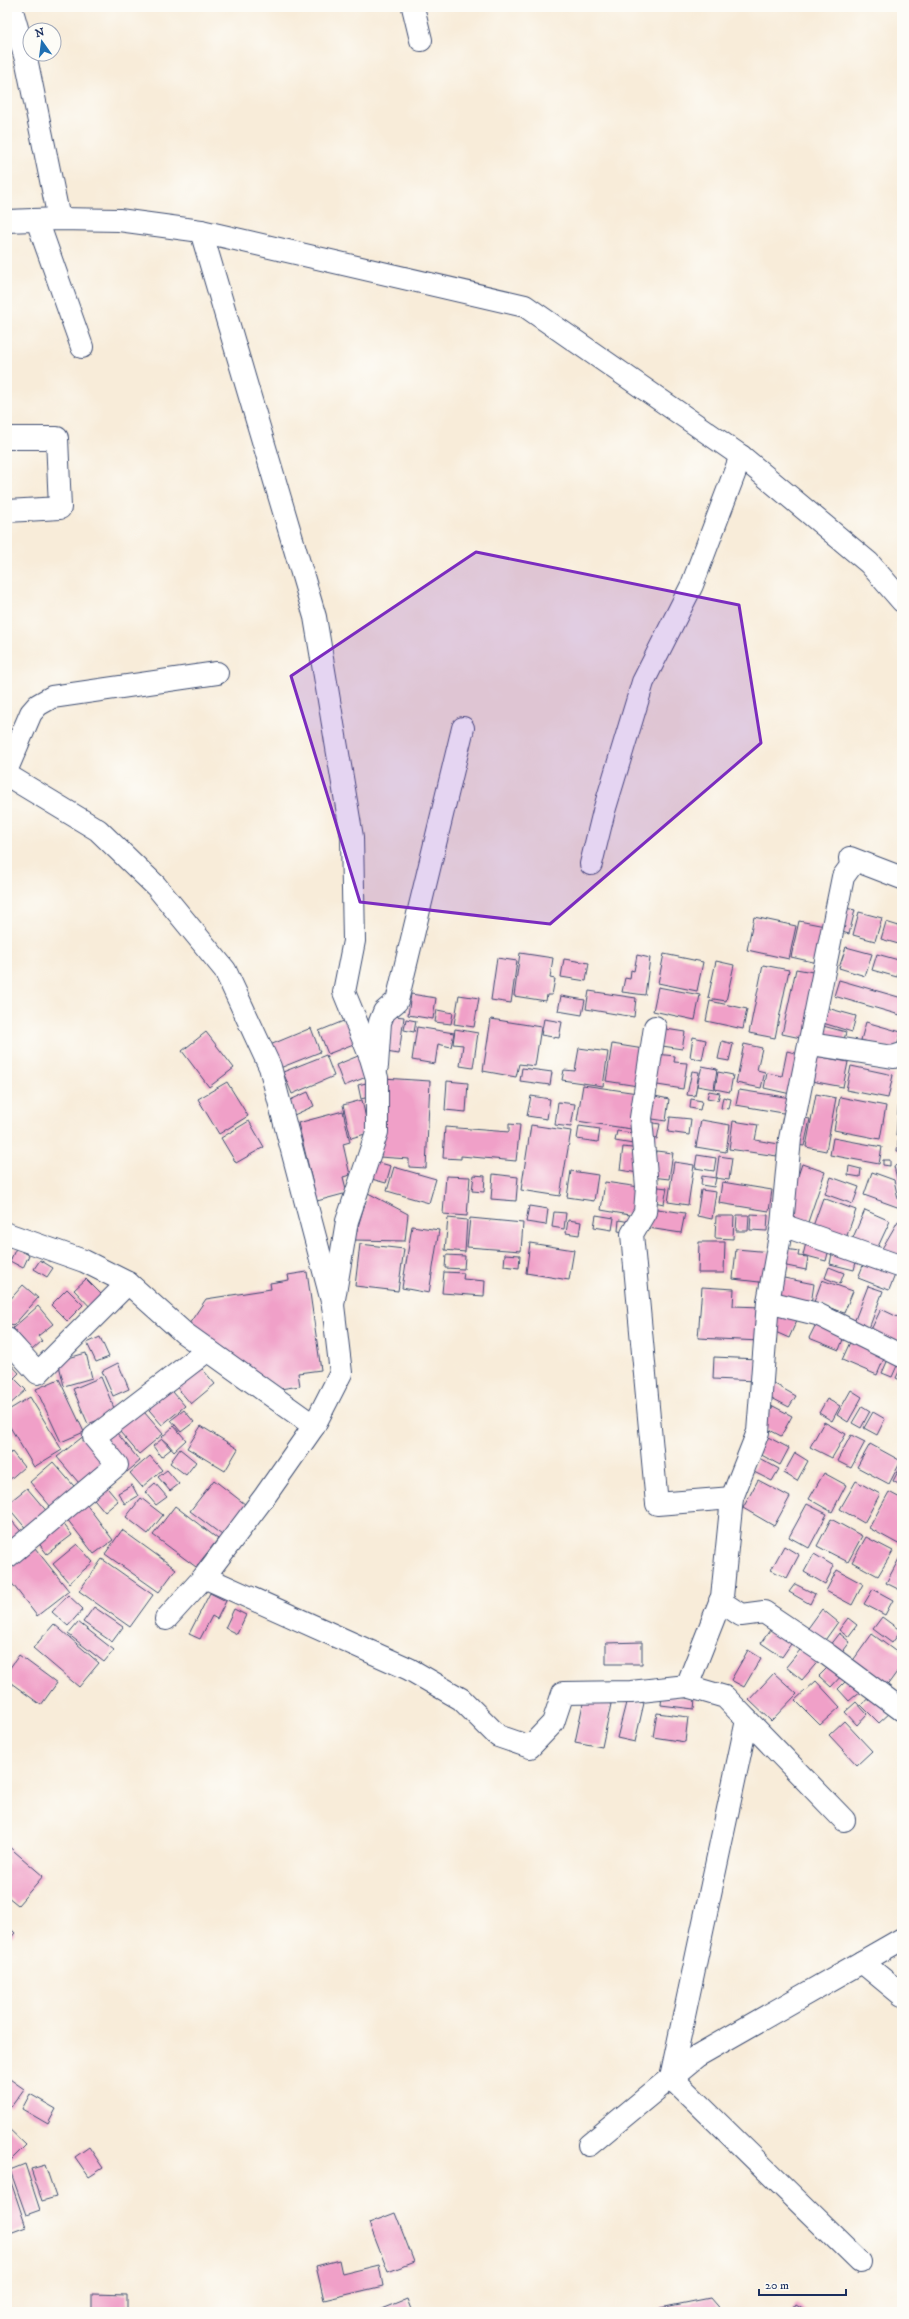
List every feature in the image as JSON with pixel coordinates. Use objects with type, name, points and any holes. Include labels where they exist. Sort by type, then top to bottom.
[{"type":"street","points":[[11,7],[27,63],[60,219]]},
{"type":"street","points":[[413,7],[422,40]]},
{"type":"street","points":[[7,221],[60,219],[119,220],[201,231],[525,306],[741,456],[869,563],[902,601]]},
{"type":"street","points":[[37,220],[82,347]]},
{"type":"street","points":[[201,231],[315,617],[352,837],[354,941],[344,992],[371,1058],[376,1078]]},
{"type":"street","points":[[7,438],[57,438],[60,508],[7,510]]},
{"type":"street","points":[[591,864],[604,811],[643,682],[692,585],[741,456]]},
{"type":"street","points":[[7,769],[31,713],[38,705],[52,697],[217,673]]},
{"type":"street","points":[[333,1304],[347,1221],[377,1132],[376,1078],[380,1022],[384,1012],[397,1001],[464,728]]},
{"type":"street","points":[[7,775],[98,830],[156,886],[225,970],[270,1067],[333,1304],[341,1373],[314,1426],[265,1496],[204,1577],[166,1619]]},
{"type":"street","points":[[687,1686],[720,1601],[732,1498],[758,1432],[768,1302],[782,1225],[790,1139],[811,1044],[844,877],[851,866],[850,858],[902,878]]},
{"type":"street","points":[[655,1027],[641,1118],[647,1187],[645,1212],[632,1234],[657,1504],[732,1498]]},
{"type":"street","points":[[811,1044],[893,1057],[902,1054]]},
{"type":"street","points":[[782,1225],[902,1267]]},
{"type":"street","points":[[7,1234],[84,1261],[128,1283],[184,1333],[314,1426]]},
{"type":"street","points":[[7,1339],[38,1373],[128,1283]]},
{"type":"street","points":[[768,1302],[817,1314],[902,1356]]},
{"type":"street","points":[[7,1557],[117,1465],[94,1437],[208,1350]]},
{"type":"street","points":[[204,1577],[409,1669],[461,1699],[498,1736],[530,1748],[553,1723],[563,1693],[631,1692],[687,1686],[725,1697],[844,1820]]},
{"type":"street","points":[[720,1601],[741,1615],[764,1612],[828,1655],[902,1710]]},
{"type":"street","points":[[671,2077],[747,1720]]},
{"type":"street","points":[[589,2145],[697,2056],[902,1939]]},
{"type":"street","points":[[862,1962],[902,1996]]},
{"type":"street","points":[[671,2077],[860,2262]]},
{"type":"highlighted area","points":[[476,552],[739,605],[761,743],[550,924],[360,902],[291,676]]},
{"type":"building","points":[[841,907],[855,910],[849,934],[835,930]]},
{"type":"building","points":[[859,912],[882,918],[875,941],[853,935]]},
{"type":"building","points":[[754,917],[796,926],[789,959],[747,950]]},
{"type":"building","points":[[799,921],[830,927],[822,964],[791,957]]},
{"type":"building","points":[[886,922],[902,927],[902,945],[881,939]]},
{"type":"building","points":[[846,947],[872,954],[865,976],[839,968]]},
{"type":"building","points":[[520,953],[553,958],[550,978],[555,979],[552,995],[547,995],[546,1001],[514,996]]},
{"type":"building","points":[[664,954],[703,962],[697,991],[658,983]]},
{"type":"building","points":[[877,954],[902,961],[897,977],[872,970]]},
{"type":"building","points":[[637,955],[650,958],[645,995],[622,992],[625,978],[630,979],[631,970],[634,971]]},
{"type":"building","points":[[497,958],[517,961],[511,1003],[491,1000]]},
{"type":"building","points":[[564,959],[589,963],[586,981],[561,977]]},
{"type":"building","points":[[716,961],[734,965],[726,1001],[708,998]]},
{"type":"building","points":[[763,965],[789,970],[775,1038],[749,1033]]},
{"type":"building","points":[[796,969],[824,974],[810,1040],[782,1034]]},
{"type":"building","points":[[839,980],[902,998],[900,1015],[834,996]]},
{"type":"building","points":[[658,987],[700,995],[695,1020],[653,1011]]},
{"type":"building","points":[[589,991],[636,998],[634,1017],[586,1009]]},
{"type":"building","points":[[411,994],[436,998],[433,1019],[408,1015]]},
{"type":"building","points":[[459,995],[479,998],[474,1027],[454,1024]]},
{"type":"building","points":[[561,996],[585,1000],[582,1015],[558,1011]]},
{"type":"building","points":[[710,1001],[747,1009],[743,1029],[706,1021]]},
{"type":"building","points":[[827,1008],[856,1016],[852,1032],[823,1023]]},
{"type":"building","points":[[437,1010],[453,1013],[451,1024],[435,1022]]},
{"type":"building","points":[[384,1015],[404,1017],[399,1054],[379,1051]]},
{"type":"building","points":[[406,1019],[416,1021],[414,1032],[404,1030]]},
{"type":"building","points":[[491,1019],[541,1027],[535,1066],[519,1064],[516,1077],[483,1071]]},
{"type":"building","points":[[544,1019],[562,1022],[559,1038],[541,1035]]},
{"type":"building","points":[[346,1020],[356,1043],[328,1054],[319,1031]]},
{"type":"building","points":[[866,1022],[901,1032],[896,1050],[861,1040]]},
{"type":"building","points":[[823,1026],[846,1032],[843,1044],[819,1038]]},
{"type":"building","points":[[417,1027],[454,1033],[451,1047],[438,1044],[435,1064],[412,1060]]},
{"type":"building","points":[[311,1028],[320,1052],[280,1068],[270,1045]]},
{"type":"building","points":[[659,1028],[685,1032],[682,1049],[656,1045]]},
{"type":"building","points":[[455,1029],[478,1033],[473,1068],[460,1066],[463,1045],[453,1044]]},
{"type":"building","points":[[206,1032],[234,1068],[209,1087],[182,1051]]},
{"type":"building","points":[[693,1037],[706,1040],[702,1060],[690,1057]]},
{"type":"building","points":[[722,1041],[733,1044],[729,1061],[718,1059]]},
{"type":"building","points":[[612,1044],[650,1050],[644,1087],[606,1081]]},
{"type":"building","points":[[744,1044],[762,1048],[757,1070],[765,1072],[761,1088],[736,1083]]},
{"type":"building","points":[[579,1048],[608,1052],[603,1086],[562,1080],[564,1070],[575,1071]]},
{"type":"building","points":[[787,1051],[803,1055],[795,1095],[764,1088],[767,1073],[782,1076]]},
{"type":"building","points":[[363,1054],[371,1075],[344,1086],[336,1065]]},
{"type":"building","points":[[656,1054],[675,1056],[674,1062],[687,1063],[683,1089],[651,1084]]},
{"type":"building","points":[[326,1055],[334,1076],[292,1094],[283,1072]]},
{"type":"building","points":[[816,1056],[848,1062],[843,1087],[811,1081]]},
{"type":"building","points":[[702,1066],[717,1069],[714,1089],[697,1086]]},
{"type":"building","points":[[851,1066],[893,1075],[888,1098],[846,1090]]},
{"type":"building","points":[[522,1068],[552,1072],[550,1085],[520,1081]]},
{"type":"building","points":[[692,1071],[699,1072],[695,1096],[687,1095]]},
{"type":"building","points":[[718,1072],[733,1075],[730,1092],[715,1089]]},
{"type":"building","points":[[383,1078],[430,1081],[426,1168],[409,1167],[409,1159],[379,1157]]},
{"type":"building","points":[[447,1081],[468,1083],[466,1112],[445,1110]]},
{"type":"building","points":[[227,1082],[248,1116],[219,1134],[198,1099]]},
{"type":"building","points":[[370,1082],[373,1096],[361,1099],[358,1085]]},
{"type":"building","points":[[583,1085],[644,1094],[638,1130],[577,1121]]},
{"type":"building","points":[[739,1090],[791,1098],[789,1114],[736,1105]]},
{"type":"building","points":[[709,1091],[720,1093],[718,1100],[707,1098]]},
{"type":"building","points":[[308,1092],[314,1106],[294,1115],[288,1101]]},
{"type":"building","points":[[816,1094],[836,1098],[826,1151],[806,1147]]},
{"type":"building","points":[[650,1095],[669,1099],[666,1121],[646,1118]]},
{"type":"building","points":[[531,1096],[550,1099],[547,1119],[527,1116]]},
{"type":"building","points":[[723,1097],[731,1099],[729,1109],[721,1108]]},
{"type":"building","points":[[840,1097],[886,1106],[880,1139],[834,1130]]},
{"type":"building","points":[[899,1098],[902,1099],[902,1137],[896,1136]]},
{"type":"building","points":[[691,1099],[702,1101],[700,1110],[690,1108]]},
{"type":"building","points":[[362,1100],[369,1133],[351,1138],[343,1105]]},
{"type":"building","points":[[558,1102],[575,1104],[571,1127],[555,1125]]},
{"type":"building","points":[[343,1111],[350,1142],[343,1144],[350,1175],[343,1177],[347,1193],[317,1201],[298,1123]]},
{"type":"building","points":[[670,1117],[691,1119],[689,1135],[668,1132]]},
{"type":"building","points":[[798,1117],[810,1119],[804,1146],[792,1144]]},
{"type":"building","points":[[701,1120],[730,1125],[726,1152],[696,1147]]},
{"type":"building","points":[[249,1121],[264,1147],[236,1163],[221,1138]]},
{"type":"building","points":[[733,1121],[758,1125],[755,1140],[779,1144],[777,1156],[729,1149]]},
{"type":"building","points":[[647,1122],[660,1124],[657,1139],[645,1137]]},
{"type":"building","points":[[509,1124],[520,1125],[516,1161],[461,1156],[461,1159],[443,1158],[445,1127],[509,1132]]},
{"type":"building","points":[[531,1125],[571,1131],[560,1196],[521,1190]]},
{"type":"building","points":[[579,1126],[600,1129],[598,1142],[577,1139]]},
{"type":"building","points":[[617,1131],[641,1134],[639,1145],[615,1141]]},
{"type":"building","points":[[833,1138],[882,1147],[879,1164],[830,1155]]},
{"type":"building","points":[[898,1141],[902,1141],[902,1151],[897,1151]]},
{"type":"building","points":[[623,1147],[641,1149],[638,1173],[620,1170]]},
{"type":"building","points":[[656,1151],[673,1153],[669,1179],[652,1177]]},
{"type":"building","points":[[697,1155],[716,1158],[714,1171],[695,1168]]},
{"type":"building","points":[[719,1156],[732,1158],[729,1180],[716,1178]]},
{"type":"building","points":[[883,1160],[890,1160],[890,1166],[883,1165]]},
{"type":"building","points":[[373,1161],[391,1166],[386,1183],[368,1178]]},
{"type":"building","points":[[674,1162],[694,1165],[688,1205],[668,1202]]},
{"type":"building","points":[[802,1164],[825,1172],[806,1228],[783,1220]]},
{"type":"building","points":[[902,1164],[902,1188],[899,1188],[894,1166]]},
{"type":"building","points":[[849,1166],[861,1169],[860,1177],[848,1175]]},
{"type":"building","points":[[394,1167],[436,1179],[429,1203],[387,1191]]},
{"type":"building","points":[[571,1171],[598,1175],[594,1201],[567,1197]]},
{"type":"building","points":[[872,1172],[894,1180],[900,1208],[864,1195]]},
{"type":"building","points":[[493,1174],[518,1177],[516,1201],[491,1199]]},
{"type":"building","points":[[474,1175],[485,1176],[484,1192],[472,1191]]},
{"type":"building","points":[[446,1176],[470,1177],[467,1216],[443,1214]]},
{"type":"building","points":[[702,1176],[716,1178],[714,1187],[701,1185]]},
{"type":"building","points":[[831,1177],[859,1187],[853,1204],[825,1194]]},
{"type":"building","points":[[605,1182],[646,1188],[641,1217],[601,1210]]},
{"type":"building","points":[[722,1182],[772,1190],[769,1211],[719,1203]]},
{"type":"building","points":[[651,1186],[667,1188],[664,1204],[649,1201]]},
{"type":"building","points":[[701,1190],[716,1192],[712,1219],[697,1216]]},
{"type":"building","points":[[368,1193],[408,1214],[405,1241],[354,1240]]},
{"type":"building","points":[[823,1198],[856,1210],[845,1241],[812,1229]]},
{"type":"building","points":[[529,1206],[548,1209],[546,1225],[526,1222]]},
{"type":"building","points":[[651,1208],[685,1213],[681,1233],[648,1228]]},
{"type":"building","points":[[865,1210],[890,1221],[875,1253],[851,1242]]},
{"type":"building","points":[[554,1212],[566,1213],[564,1229],[552,1227]]},
{"type":"building","points":[[751,1214],[768,1215],[767,1231],[750,1230]]},
{"type":"building","points":[[596,1215],[614,1218],[612,1230],[594,1227]]},
{"type":"building","points":[[737,1215],[749,1215],[748,1231],[736,1231]]},
{"type":"building","points":[[716,1216],[734,1216],[733,1239],[715,1238]]},
{"type":"building","points":[[448,1218],[467,1220],[465,1252],[445,1250]]},
{"type":"building","points":[[470,1218],[523,1223],[521,1251],[467,1247]]},
{"type":"building","points":[[568,1220],[581,1222],[579,1235],[566,1233]]},
{"type":"building","points":[[619,1220],[630,1222],[628,1233],[618,1231]]},
{"type":"building","points":[[902,1220],[902,1259],[880,1252],[898,1221]]},
{"type":"building","points":[[412,1226],[439,1230],[429,1293],[402,1288]]},
{"type":"building","points":[[807,1239],[830,1245],[826,1261],[803,1255]]},
{"type":"building","points":[[699,1242],[725,1242],[724,1273],[698,1273]]},
{"type":"building","points":[[530,1243],[574,1250],[569,1280],[526,1273]]},
{"type":"building","points":[[360,1244],[404,1249],[398,1291],[355,1286]]},
{"type":"building","points":[[16,1248],[29,1255],[23,1268],[10,1261]]},
{"type":"building","points":[[833,1248],[858,1254],[854,1270],[830,1264]]},
{"type":"building","points":[[736,1249],[771,1252],[768,1283],[733,1279]]},
{"type":"building","points":[[785,1249],[799,1251],[798,1256],[808,1257],[806,1270],[782,1265]]},
{"type":"building","points":[[505,1254],[520,1255],[519,1268],[504,1266]]},
{"type":"building","points":[[446,1255],[465,1256],[464,1269],[445,1268]]},
{"type":"building","points":[[866,1258],[897,1270],[889,1290],[858,1278]]},
{"type":"building","points":[[40,1260],[53,1268],[47,1277],[34,1269]]},
{"type":"building","points":[[829,1267],[844,1273],[840,1284],[825,1278]]},
{"type":"building","points":[[307,1272],[321,1370],[298,1373],[300,1386],[280,1389],[187,1327],[206,1299],[271,1289],[270,1283],[289,1280],[288,1275]]},
{"type":"building","points":[[444,1272],[464,1273],[463,1279],[485,1281],[484,1296],[442,1293]]},
{"type":"building","points":[[779,1277],[814,1284],[811,1304],[776,1298]]},
{"type":"building","points":[[86,1279],[107,1300],[95,1312],[74,1290]]},
{"type":"building","points":[[822,1280],[853,1291],[844,1313],[814,1302]]},
{"type":"building","points":[[23,1285],[38,1298],[13,1326],[7,1321],[7,1303]]},
{"type":"building","points":[[868,1286],[883,1291],[868,1331],[853,1325]]},
{"type":"building","points":[[702,1287],[734,1289],[733,1306],[762,1307],[760,1341],[698,1338]]},
{"type":"building","points":[[67,1289],[83,1305],[67,1321],[51,1305]]},
{"type":"building","points":[[38,1306],[53,1324],[38,1336],[42,1341],[32,1350],[13,1328]]},
{"type":"building","points":[[881,1309],[902,1319],[902,1331],[893,1348],[868,1336]]},
{"type":"building","points":[[779,1312],[797,1320],[789,1338],[771,1330]]},
{"type":"building","points":[[817,1322],[845,1334],[839,1350],[809,1338]]},
{"type":"building","points":[[100,1337],[109,1357],[96,1362],[87,1343]]},
{"type":"building","points":[[851,1340],[886,1354],[877,1375],[842,1360]]},
{"type":"building","points":[[86,1353],[92,1378],[64,1386],[58,1361]]},
{"type":"building","points":[[890,1355],[900,1359],[892,1377],[882,1373]]},
{"type":"building","points":[[714,1357],[758,1359],[756,1381],[713,1379]]},
{"type":"building","points":[[7,1360],[19,1373],[14,1378],[26,1390],[7,1407]]},
{"type":"building","points":[[118,1363],[129,1389],[113,1396],[102,1371]]},
{"type":"building","points":[[199,1365],[215,1384],[191,1404],[175,1385]]},
{"type":"building","points":[[902,1365],[902,1381],[896,1378]]},
{"type":"building","points":[[101,1377],[116,1413],[88,1424],[73,1389]]},
{"type":"building","points":[[59,1379],[84,1432],[61,1442],[36,1389]]},
{"type":"building","points":[[773,1383],[796,1396],[789,1407],[766,1395]]},
{"type":"building","points":[[167,1385],[185,1406],[162,1425],[144,1404]]},
{"type":"building","points":[[851,1390],[862,1397],[848,1422],[837,1415]]},
{"type":"building","points":[[30,1397],[62,1450],[34,1467],[7,1422],[7,1411]]},
{"type":"building","points":[[827,1399],[840,1406],[832,1421],[819,1413]]},
{"type":"building","points":[[138,1405],[163,1434],[139,1454],[114,1425]]},
{"type":"building","points":[[773,1406],[792,1416],[781,1436],[762,1426]]},
{"type":"building","points":[[862,1406],[870,1411],[861,1428],[852,1423]]},
{"type":"building","points":[[184,1410],[194,1422],[181,1432],[171,1420]]},
{"type":"building","points":[[873,1412],[885,1419],[877,1435],[864,1428]]},
{"type":"building","points":[[824,1422],[846,1434],[832,1458],[810,1447]]},
{"type":"building","points":[[174,1426],[186,1440],[174,1451],[162,1437]]},
{"type":"building","points":[[201,1426],[238,1449],[225,1471],[187,1448]]},
{"type":"building","points":[[112,1427],[140,1461],[127,1472],[98,1438]]},
{"type":"building","points":[[85,1435],[111,1466],[84,1489],[57,1457]]},
{"type":"building","points":[[851,1435],[865,1442],[851,1468],[837,1461]]},
{"type":"building","points":[[766,1436],[789,1448],[780,1465],[756,1452]]},
{"type":"building","points":[[162,1439],[171,1449],[161,1457],[153,1446]]},
{"type":"building","points":[[870,1444],[901,1461],[889,1484],[857,1467]]},
{"type":"building","points":[[180,1449],[196,1462],[186,1475],[170,1463]]},
{"type":"building","points":[[12,1452],[24,1467],[7,1482],[7,1456]]},
{"type":"building","points":[[795,1453],[808,1461],[797,1481],[784,1473]]},
{"type":"building","points":[[150,1456],[162,1470],[142,1487],[130,1473]]},
{"type":"building","points":[[759,1458],[779,1469],[772,1481],[752,1471]]},
{"type":"building","points":[[53,1462],[80,1493],[56,1513],[30,1482]]},
{"type":"building","points":[[902,1464],[902,1486],[893,1481]]},
{"type":"building","points":[[167,1470],[179,1484],[170,1491],[158,1477]]},
{"type":"building","points":[[824,1473],[846,1485],[832,1512],[809,1499]]},
{"type":"building","points":[[214,1480],[250,1508],[226,1538],[190,1511]]},
{"type":"building","points":[[758,1480],[790,1497],[774,1526],[743,1508]]},
{"type":"building","points":[[856,1481],[880,1494],[864,1523],[840,1509]]},
{"type":"building","points":[[103,1483],[118,1501],[105,1512],[90,1494]]},
{"type":"building","points":[[155,1483],[167,1497],[156,1505],[145,1492]]},
{"type":"building","points":[[132,1485],[138,1496],[125,1504],[118,1493]]},
{"type":"building","points":[[27,1488],[49,1514],[28,1531],[7,1506],[7,1504]]},
{"type":"building","points":[[889,1492],[902,1499],[902,1546],[869,1528]]},
{"type":"building","points":[[141,1498],[163,1515],[148,1534],[126,1517]]},
{"type":"building","points":[[86,1504],[113,1540],[94,1554],[67,1519]]},
{"type":"building","points":[[807,1504],[827,1514],[809,1548],[789,1537]]},
{"type":"building","points":[[175,1506],[218,1539],[196,1567],[153,1535]]},
{"type":"building","points":[[7,1515],[24,1535],[7,1550]]},
{"type":"building","points":[[59,1518],[72,1535],[47,1554],[34,1537]]},
{"type":"building","points":[[831,1519],[862,1536],[848,1562],[817,1546]]},
{"type":"building","points":[[122,1530],[176,1569],[159,1592],[105,1554]]},
{"type":"building","points":[[866,1537],[893,1551],[878,1576],[852,1562]]},
{"type":"building","points":[[77,1544],[93,1562],[69,1583],[53,1564]]},
{"type":"building","points":[[784,1546],[799,1555],[787,1578],[771,1570]]},
{"type":"building","points":[[35,1548],[69,1591],[37,1616],[7,1577],[7,1570]]},
{"type":"building","points":[[814,1554],[834,1566],[825,1584],[804,1572]]},
{"type":"building","points":[[900,1557],[902,1558],[902,1591],[886,1583]]},
{"type":"building","points":[[102,1559],[153,1595],[130,1627],[79,1591]]},
{"type":"building","points":[[837,1570],[863,1584],[852,1605],[826,1591]]},
{"type":"building","points":[[795,1584],[815,1594],[810,1604],[789,1592]]},
{"type":"building","points":[[873,1589],[893,1600],[885,1615],[864,1604]]},
{"type":"building","points":[[210,1593],[226,1601],[217,1619],[212,1616],[200,1639],[189,1634]]},
{"type":"building","points":[[68,1595],[83,1609],[68,1626],[52,1612]]},
{"type":"building","points":[[94,1607],[123,1627],[112,1642],[83,1622]]},
{"type":"building","points":[[234,1609],[246,1615],[237,1634],[225,1628]]},
{"type":"building","points":[[822,1609],[838,1622],[823,1643],[806,1631]]},
{"type":"building","points":[[882,1617],[901,1631],[892,1643],[873,1629]]},
{"type":"building","points":[[848,1618],[857,1625],[848,1637],[839,1630]]},
{"type":"building","points":[[78,1622],[114,1650],[104,1662],[68,1634]]},
{"type":"building","points":[[54,1624],[99,1663],[79,1687],[33,1648]]},
{"type":"building","points":[[772,1627],[793,1641],[782,1657],[761,1643]]},
{"type":"building","points":[[839,1633],[850,1642],[841,1654],[829,1646]]},
{"type":"building","points":[[872,1634],[902,1656],[902,1665],[883,1691],[849,1666]]},
{"type":"building","points":[[642,1642],[642,1664],[606,1664],[606,1643]]},
{"type":"building","points":[[805,1644],[821,1658],[802,1680],[786,1667]]},
{"type":"building","points":[[748,1650],[761,1658],[744,1687],[731,1680]]},
{"type":"building","points":[[19,1655],[57,1683],[41,1705],[7,1680],[7,1672]]},
{"type":"building","points":[[832,1663],[843,1674],[831,1687],[819,1676]]},
{"type":"building","points":[[774,1673],[797,1694],[771,1721],[749,1700]]},
{"type":"building","points":[[850,1677],[862,1690],[849,1701],[838,1689]]},
{"type":"building","points":[[816,1681],[840,1707],[820,1725],[795,1700]]},
{"type":"building","points":[[874,1693],[891,1712],[879,1723],[861,1705]]},
{"type":"building","points":[[662,1695],[695,1699],[694,1709],[661,1705]]},
{"type":"building","points":[[584,1699],[611,1704],[602,1747],[575,1742]]},
{"type":"building","points":[[627,1699],[644,1703],[635,1742],[617,1738]]},
{"type":"building","points":[[856,1702],[867,1714],[857,1725],[845,1712]]},
{"type":"building","points":[[657,1713],[688,1717],[685,1742],[653,1737]]},
{"type":"building","points":[[844,1721],[872,1751],[857,1765],[829,1735]]},
{"type":"building","points":[[7,1845],[43,1876],[18,1905],[7,1896]]},
{"type":"building","points":[[7,1925],[15,1933],[7,1942]]},
{"type":"building","points":[[7,2077],[24,2089],[11,2107],[7,2104]]},
{"type":"building","points":[[30,2094],[56,2109],[48,2124],[22,2109]]},
{"type":"building","points":[[7,2127],[26,2145],[7,2164]]},
{"type":"building","points":[[89,2147],[103,2168],[89,2177],[75,2157]]},
{"type":"building","points":[[25,2164],[40,2210],[26,2215],[10,2170]]},
{"type":"building","points":[[45,2165],[56,2197],[42,2201],[31,2169]]},
{"type":"building","points":[[7,2176],[9,2176],[26,2227],[10,2233],[7,2223]]},
{"type":"building","points":[[395,2213],[414,2262],[388,2272],[369,2223]]},
{"type":"building","points":[[339,2260],[342,2274],[379,2265],[383,2286],[324,2300],[316,2266]]},
{"type":"building","points":[[92,2294],[127,2295],[127,2311],[92,2310]]},
{"type":"building","points":[[710,2298],[722,2312],[664,2312],[660,2308]]},
{"type":"building","points":[[407,2299],[412,2312],[375,2312]]},
{"type":"building","points":[[796,2304],[809,2312],[791,2312]]},
{"type":"building","points":[[168,2309],[168,2312],[129,2312],[129,2310]]}]
